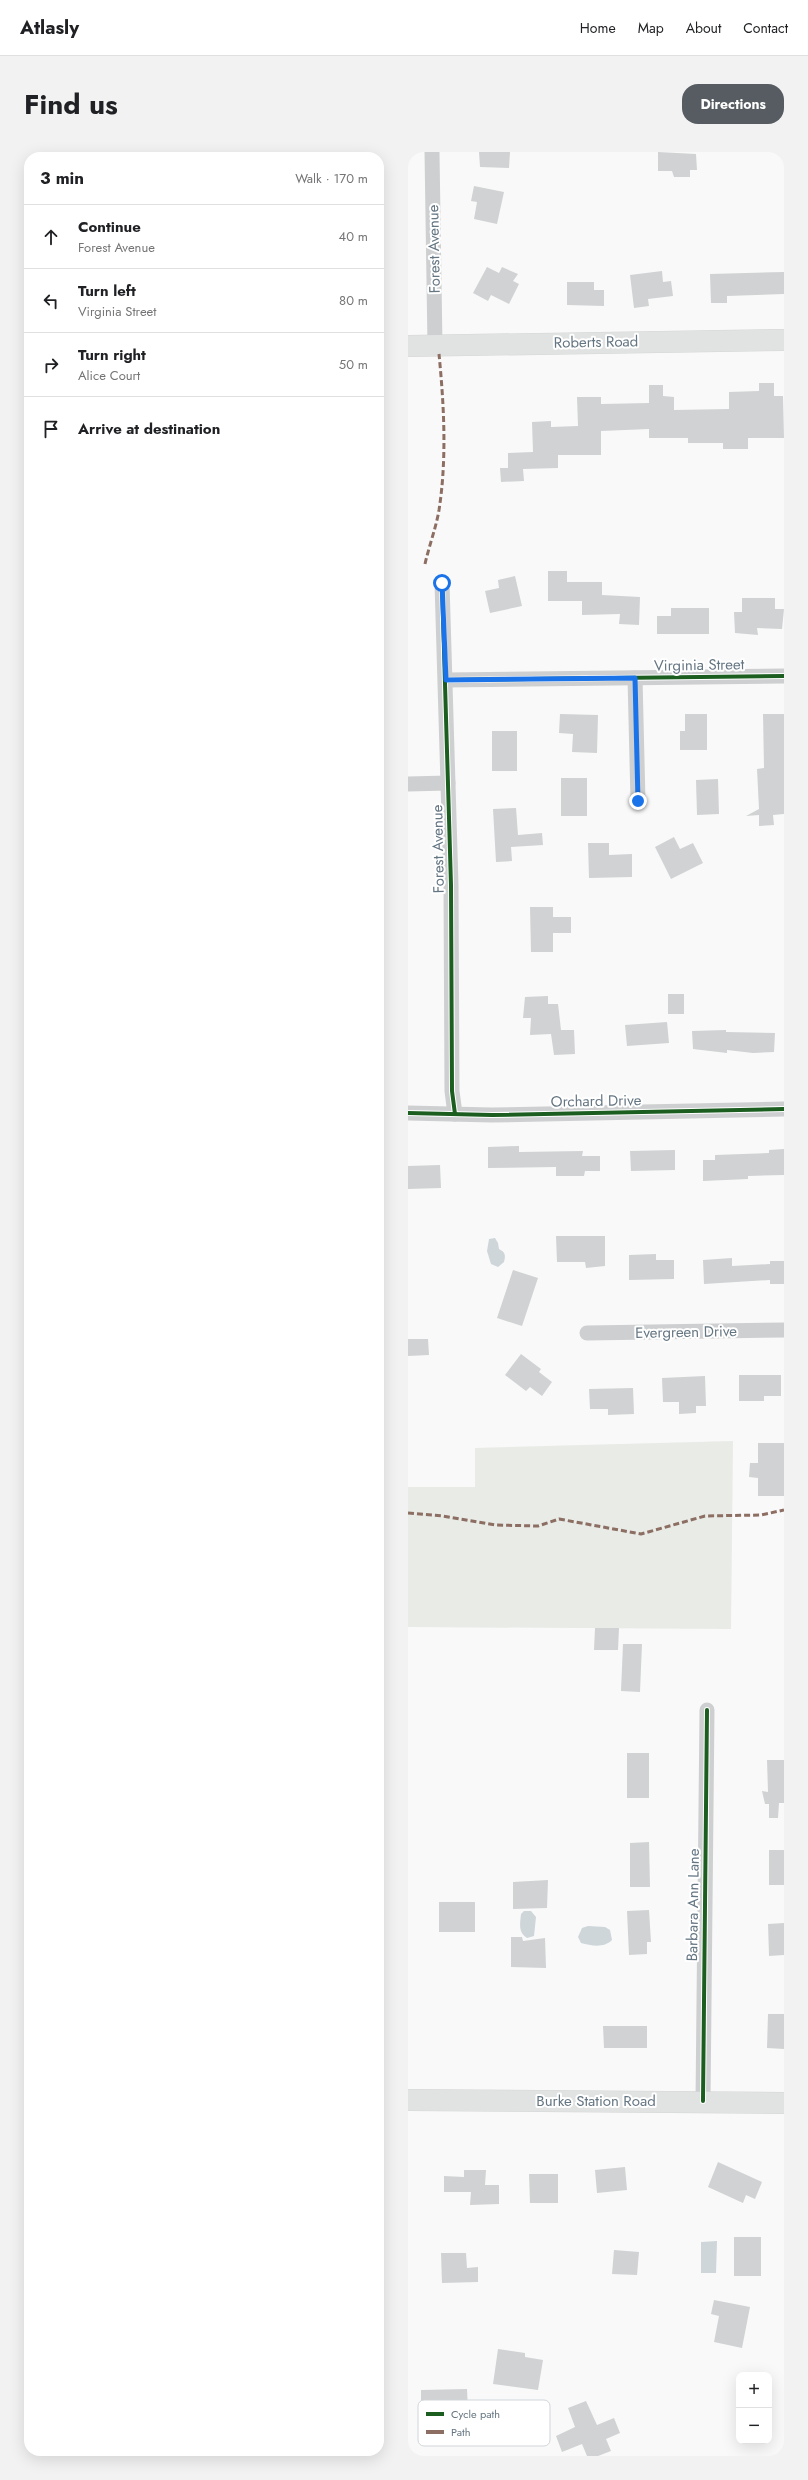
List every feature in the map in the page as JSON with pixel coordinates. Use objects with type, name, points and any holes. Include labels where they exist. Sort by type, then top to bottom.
[{"type":"main road","name":"Roberts Road","points":[[408,346],[784,340]]},
{"type":"main road","name":"Burke Station Road","points":[[408,2100],[703,2101],[784,2104]]},
{"type":"street","name":"Forest Avenue","points":[[432,152],[436,346]]},
{"type":"street","name":"Forest Avenue","points":[[442,583],[446,680],[452,1091],[455,1114]]},
{"type":"street","name":"Virginia Street","points":[[446,680],[784,676]]},
{"type":"street","points":[[635,678],[638,801]]},
{"type":"street","points":[[408,784],[448,783]]},
{"type":"street","name":"Orchard Drive","points":[[408,1113],[500,1115],[784,1109]]},
{"type":"street","name":"Evergreen Drive","points":[[587,1333],[784,1330]]},
{"type":"street","name":"Barbara Ann Lane","points":[[703,2101],[707,1710]]},
{"type":"shaded area","points":[[495,1238],[499,1249],[503,1251],[505,1256],[504,1262],[498,1267],[491,1264],[487,1251],[489,1239]]},
{"type":"shaded area","points":[[733,1441],[731,1629],[408,1627],[408,1487],[475,1487],[475,1448]]},
{"type":"shaded area","points":[[524,1911],[531,1911],[536,1917],[534,1936],[527,1938],[524,1936],[520,1928],[521,1914]]},
{"type":"shaded area","points":[[588,1926],[605,1927],[610,1930],[612,1940],[609,1943],[602,1945],[581,1943],[578,1937],[582,1928]]},
{"type":"shaded area","points":[[717,2241],[716,2273],[701,2273],[701,2242]]},
{"type":"building","points":[[479,152],[510,152],[509,168],[480,167]]},
{"type":"building","points":[[658,152],[696,154],[697,170],[690,170],[690,177],[674,177],[672,171],[658,171]]},
{"type":"building","points":[[474,186],[504,192],[497,224],[474,219],[477,202],[471,201]]},
{"type":"building","points":[[487,267],[499,273],[502,267],[518,274],[513,281],[519,284],[509,304],[491,295],[488,301],[473,293]]},
{"type":"building","points":[[662,271],[663,282],[671,281],[673,296],[648,299],[649,306],[634,308],[630,275]]},
{"type":"building","points":[[784,272],[784,294],[727,296],[727,303],[711,303],[710,274]]},
{"type":"building","points":[[567,282],[594,282],[594,290],[604,290],[604,306],[567,305]]},
{"type":"building","points":[[759,383],[774,383],[774,396],[783,396],[784,438],[748,438],[748,449],[723,449],[723,443],[688,443],[688,438],[649,438],[649,429],[601,431],[601,455],[558,455],[558,468],[523,469],[524,481],[501,482],[500,468],[508,468],[508,453],[533,452],[532,422],[551,421],[551,427],[578,426],[577,397],[601,397],[601,404],[649,403],[649,385],[663,385],[663,396],[674,397],[674,410],[729,409],[729,392],[759,391]]},
{"type":"building","points":[[548,571],[567,571],[567,582],[602,582],[602,595],[640,597],[639,625],[619,624],[620,614],[582,615],[582,601],[548,601]]},
{"type":"building","points":[[515,576],[522,606],[490,613],[485,591],[499,588],[498,580]]},
{"type":"building","points":[[742,598],[775,598],[775,609],[784,609],[782,629],[757,628],[758,635],[735,633],[734,612],[742,612]]},
{"type":"building","points":[[671,608],[709,608],[709,634],[657,634],[657,616],[671,616]]},
{"type":"building","points":[[560,714],[598,715],[597,753],[572,752],[573,734],[559,733]]},
{"type":"building","points":[[685,714],[707,714],[707,750],[680,750],[680,731],[685,731]]},
{"type":"building","points":[[763,714],[784,714],[784,814],[773,815],[774,825],[759,826],[759,815],[746,816],[759,809],[757,769],[764,768]]},
{"type":"building","points":[[492,731],[517,731],[517,771],[492,771]]},
{"type":"building","points":[[561,778],[587,778],[587,816],[561,816]]},
{"type":"building","points":[[718,779],[719,814],[697,815],[696,780]]},
{"type":"building","points":[[516,808],[518,835],[542,833],[543,845],[511,847],[512,861],[496,862],[493,809]]},
{"type":"building","points":[[674,837],[680,849],[693,843],[703,863],[671,879],[655,847]]},
{"type":"building","points":[[588,843],[609,843],[609,855],[632,854],[632,877],[589,878]]},
{"type":"building","points":[[530,907],[553,907],[553,917],[571,917],[571,933],[553,933],[553,952],[531,952]]},
{"type":"building","points":[[668,994],[684,994],[684,1014],[668,1014]]},
{"type":"building","points":[[548,996],[548,1004],[558,1004],[561,1030],[574,1030],[575,1054],[554,1055],[551,1034],[530,1035],[531,1018],[523,1018],[525,997]]},
{"type":"building","points":[[667,1022],[669,1043],[627,1046],[625,1025]]},
{"type":"building","points":[[726,1030],[726,1032],[775,1033],[774,1052],[753,1053],[727,1050],[727,1053],[693,1049],[692,1031]]},
{"type":"building","points":[[519,1146],[519,1152],[583,1151],[582,1156],[600,1156],[600,1171],[585,1171],[584,1176],[556,1176],[556,1167],[488,1168],[488,1147]]},
{"type":"building","points":[[784,1149],[784,1175],[748,1176],[748,1179],[703,1181],[703,1160],[715,1160],[715,1155],[769,1153],[769,1150]]},
{"type":"building","points":[[675,1150],[675,1170],[631,1171],[630,1151]]},
{"type":"building","points":[[440,1165],[441,1188],[408,1189],[408,1166]]},
{"type":"building","points":[[556,1236],[605,1236],[605,1266],[586,1268],[585,1262],[557,1262]]},
{"type":"building","points":[[656,1254],[656,1260],[674,1260],[674,1279],[629,1280],[629,1255]]},
{"type":"building","points":[[732,1258],[732,1266],[770,1264],[770,1261],[784,1261],[784,1284],[770,1284],[770,1280],[704,1284],[703,1260]]},
{"type":"building","points":[[513,1270],[538,1278],[522,1326],[497,1318]]},
{"type":"building","points":[[408,1339],[428,1339],[429,1355],[408,1356]]},
{"type":"building","points":[[521,1354],[541,1369],[539,1372],[552,1382],[542,1396],[530,1387],[526,1391],[505,1375]]},
{"type":"building","points":[[739,1375],[781,1375],[781,1396],[764,1396],[764,1401],[739,1401]]},
{"type":"building","points":[[705,1376],[706,1406],[696,1406],[696,1413],[679,1414],[679,1402],[663,1402],[662,1378]]},
{"type":"building","points":[[633,1388],[634,1414],[608,1415],[608,1409],[590,1409],[589,1389]]},
{"type":"building","points":[[758,1443],[784,1443],[784,1496],[758,1496],[758,1478],[749,1477],[750,1463],[758,1463]]},
{"type":"building","points":[[595,1628],[619,1628],[618,1650],[594,1650]]},
{"type":"building","points":[[623,1644],[642,1644],[640,1692],[621,1691]]},
{"type":"building","points":[[627,1753],[649,1753],[649,1798],[627,1798]]},
{"type":"building","points":[[767,1760],[784,1760],[784,1803],[779,1803],[778,1818],[769,1818],[769,1804],[765,1804],[762,1791],[768,1792]]},
{"type":"building","points":[[649,1842],[650,1887],[630,1887],[630,1843]]},
{"type":"building","points":[[769,1850],[784,1850],[784,1885],[769,1885]]},
{"type":"building","points":[[548,1880],[547,1908],[513,1909],[513,1882]]},
{"type":"building","points":[[439,1902],[475,1902],[475,1932],[439,1932]]},
{"type":"building","points":[[649,1910],[651,1942],[647,1942],[647,1954],[629,1955],[627,1911]]},
{"type":"building","points":[[784,1923],[784,1955],[769,1956],[768,1924]]},
{"type":"building","points":[[511,1937],[522,1937],[523,1941],[545,1938],[546,1968],[511,1967]]},
{"type":"building","points":[[768,2014],[784,2014],[784,2049],[767,2048]]},
{"type":"building","points":[[603,2026],[647,2026],[647,2048],[604,2048]]},
{"type":"building","points":[[718,2162],[762,2182],[755,2199],[746,2195],[743,2203],[708,2187]]},
{"type":"building","points":[[625,2167],[627,2190],[597,2193],[595,2170]]},
{"type":"building","points":[[464,2170],[486,2170],[485,2185],[499,2185],[499,2204],[470,2205],[471,2192],[444,2192],[444,2176],[464,2177]]},
{"type":"building","points":[[529,2174],[558,2174],[558,2203],[530,2203]]},
{"type":"building","points":[[734,2237],[761,2237],[761,2276],[734,2276]]},
{"type":"building","points":[[614,2250],[639,2252],[637,2275],[612,2274]]},
{"type":"building","points":[[441,2253],[466,2253],[467,2268],[478,2267],[478,2282],[442,2283]]},
{"type":"building","points":[[714,2300],[750,2307],[742,2348],[714,2342],[719,2316],[711,2314]]},
{"type":"building","points":[[498,2349],[525,2353],[525,2357],[543,2360],[538,2390],[493,2384]]},
{"type":"building","points":[[467,2389],[468,2400],[421,2400],[421,2390]]},
{"type":"building","points":[[586,2401],[597,2425],[614,2418],[620,2433],[606,2439],[611,2451],[598,2456],[587,2456],[582,2444],[562,2452],[556,2436],[575,2427],[568,2408]]},
{"type":"marked path","points":[[425,564],[438,517],[442,491],[444,432],[439,354]]},
{"type":"marked path","points":[[408,1513],[443,1516],[495,1525],[538,1526],[559,1519],[641,1534],[705,1516],[761,1515],[784,1510]]},
{"type":"cycle path","points":[[442,583],[451,885],[452,1091],[455,1114]]},
{"type":"cycle path","points":[[446,680],[784,676]]},
{"type":"cycle path","points":[[408,1113],[492,1115],[784,1109]]},
{"type":"cycle path","points":[[703,2101],[707,1710]]},
{"type":"route","points":[[442,583],[446,680],[635,678],[638,801]]}]
